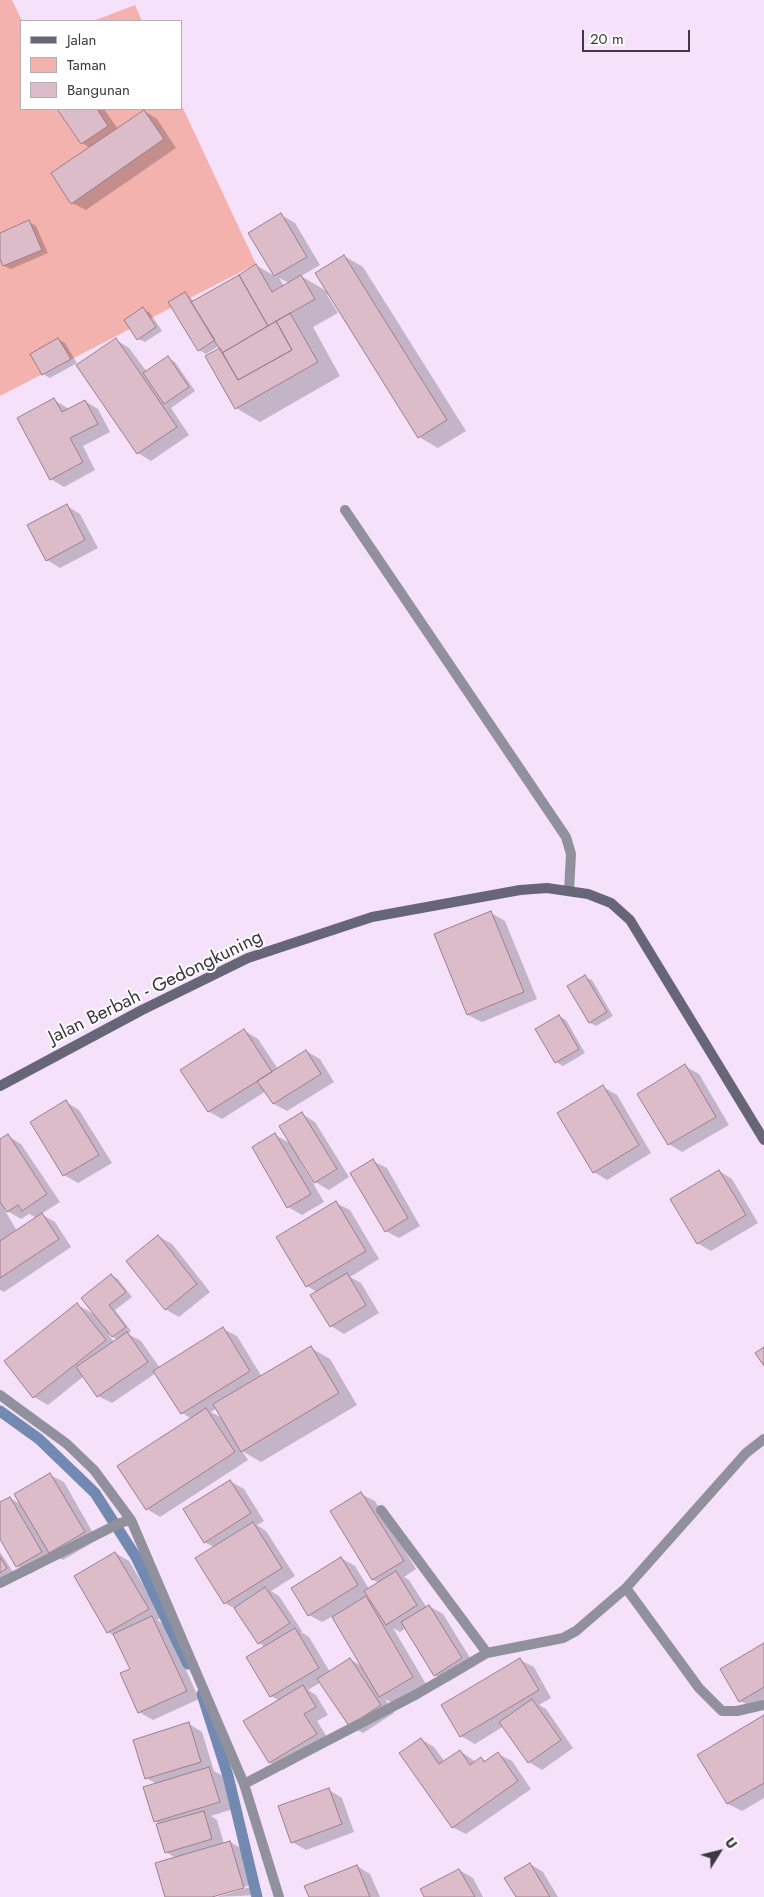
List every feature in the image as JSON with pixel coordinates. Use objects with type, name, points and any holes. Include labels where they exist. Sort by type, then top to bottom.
[{"type":"main road","name":"Jalan Berbah - Gedongkuning","points":[[0,1086],[142,1010],[248,958],[372,917],[520,890],[547,888],[588,894],[611,903],[630,920],[764,1140]]},
{"type":"street","points":[[345,510],[566,837],[571,854],[569,890]]},
{"type":"street","points":[[0,1395],[68,1444],[94,1470],[131,1520],[244,1784],[279,1897]]},
{"type":"street","points":[[244,1784],[417,1694],[488,1653],[563,1638],[576,1631],[626,1588],[746,1454],[764,1438]]},
{"type":"street","points":[[381,1510],[488,1653]]},
{"type":"street","points":[[0,1583],[120,1523],[131,1520]]},
{"type":"street","points":[[626,1588],[699,1688],[722,1711],[738,1711],[764,1705]]},
{"type":"green space","points":[[0,0],[12,0],[22,20],[20,20],[20,110],[182,110],[182,106],[256,264],[0,396]]},
{"type":"green space","points":[[135,5],[142,20],[96,20]]},
{"type":"building","points":[[58,110],[98,110],[108,126],[81,144]]},
{"type":"building","points":[[144,110],[164,139],[71,204],[51,173]]},
{"type":"building","points":[[281,213],[307,257],[274,276],[248,233]]},
{"type":"building","points":[[29,220],[42,250],[3,266],[0,259],[0,233]]},
{"type":"building","points":[[344,255],[447,420],[418,438],[315,273]]},
{"type":"building","points":[[256,264],[272,292],[301,275],[315,299],[268,326],[239,275]]},
{"type":"building","points":[[239,275],[268,326],[222,353],[191,302]]},
{"type":"building","points":[[185,292],[215,340],[198,351],[168,302]]},
{"type":"building","points":[[143,307],[156,327],[137,340],[124,320]]},
{"type":"building","points":[[290,313],[318,362],[235,409],[205,356],[220,348],[238,380],[292,350],[276,321]]},
{"type":"building","points":[[276,321],[292,350],[238,380],[222,353]]},
{"type":"building","points":[[58,338],[71,359],[42,375],[30,354]]},
{"type":"building","points":[[116,338],[177,427],[137,454],[76,365]]},
{"type":"building","points":[[168,356],[189,387],[164,404],[143,373]]},
{"type":"building","points":[[54,398],[62,412],[85,400],[98,424],[70,438],[83,462],[50,480],[17,418]]},
{"type":"building","points":[[67,504],[85,540],[46,561],[27,525]]},
{"type":"building","points":[[491,911],[524,992],[467,1015],[434,934]]},
{"type":"building","points":[[585,975],[607,1012],[589,1023],[567,986]]},
{"type":"building","points":[[559,1015],[579,1049],[555,1063],[535,1029]]},
{"type":"building","points":[[244,1029],[272,1072],[208,1112],[180,1070]]},
{"type":"building","points":[[306,1050],[321,1074],[273,1104],[257,1081]]},
{"type":"building","points":[[685,1064],[716,1117],[668,1145],[637,1094]]},
{"type":"building","points":[[603,1085],[639,1145],[593,1173],[557,1113]]},
{"type":"building","points":[[66,1100],[99,1155],[63,1176],[30,1122]]},
{"type":"building","points":[[302,1112],[337,1169],[314,1183],[279,1126]]},
{"type":"building","points":[[275,1133],[311,1194],[287,1208],[252,1147]]},
{"type":"building","points":[[8,1134],[47,1194],[22,1211],[18,1205],[7,1212],[0,1202],[0,1139]]},
{"type":"building","points":[[373,1159],[408,1218],[385,1232],[350,1173]]},
{"type":"building","points":[[719,1170],[746,1215],[697,1244],[670,1199]]},
{"type":"building","points":[[336,1201],[366,1251],[306,1287],[276,1237]]},
{"type":"building","points":[[42,1213],[59,1239],[0,1278],[0,1241]]},
{"type":"building","points":[[158,1235],[197,1284],[165,1310],[126,1261]]},
{"type":"building","points":[[347,1273],[366,1305],[330,1327],[310,1295]]},
{"type":"building","points":[[111,1274],[126,1292],[109,1305],[126,1327],[112,1337],[81,1298]]},
{"type":"building","points":[[77,1303],[106,1340],[33,1398],[4,1361]]},
{"type":"building","points":[[223,1327],[250,1371],[181,1414],[153,1371]]},
{"type":"building","points":[[127,1332],[148,1362],[97,1397],[76,1367]]},
{"type":"building","points":[[311,1346],[339,1393],[241,1452],[213,1404]]},
{"type":"building","points":[[764,1347],[764,1366],[755,1353]]},
{"type":"building","points":[[206,1408],[235,1452],[146,1510],[117,1466]]},
{"type":"building","points":[[50,1473],[85,1532],[49,1553],[14,1494]]},
{"type":"building","points":[[230,1480],[251,1513],[204,1543],[183,1509]]},
{"type":"building","points":[[361,1492],[404,1561],[372,1580],[330,1511]]},
{"type":"building","points":[[10,1497],[42,1552],[16,1567],[0,1539],[0,1502]]},
{"type":"building","points":[[253,1522],[282,1568],[224,1604],[195,1558]]},
{"type":"building","points":[[115,1552],[149,1609],[107,1633],[74,1576]]},
{"type":"building","points":[[0,1557],[7,1568],[0,1573]]},
{"type":"building","points":[[341,1557],[358,1585],[308,1616],[291,1588]]},
{"type":"building","points":[[396,1571],[417,1605],[386,1625],[364,1591]]},
{"type":"building","points":[[265,1587],[290,1623],[258,1644],[234,1608]]},
{"type":"building","points":[[366,1596],[413,1677],[379,1697],[332,1617]]},
{"type":"building","points":[[429,1605],[462,1658],[434,1676],[401,1622]]},
{"type":"building","points":[[152,1616],[187,1691],[138,1713],[120,1673],[130,1669],[113,1634]]},
{"type":"building","points":[[295,1628],[319,1668],[270,1697],[246,1657]]},
{"type":"building","points":[[764,1643],[764,1687],[739,1702],[720,1669]]},
{"type":"building","points":[[350,1658],[381,1705],[349,1726],[317,1679]]},
{"type":"building","points":[[520,1658],[539,1690],[460,1737],[441,1705]]},
{"type":"building","points":[[303,1685],[316,1707],[304,1714],[317,1734],[269,1763],[243,1721]]},
{"type":"building","points":[[532,1699],[561,1740],[528,1763],[499,1722]]},
{"type":"building","points":[[764,1715],[764,1783],[727,1804],[697,1755]]},
{"type":"building","points":[[189,1722],[201,1762],[145,1779],[133,1740]]},
{"type":"building","points":[[421,1738],[439,1764],[460,1750],[470,1765],[481,1757],[484,1762],[498,1752],[518,1781],[452,1828],[399,1753]]},
{"type":"building","points":[[209,1767],[220,1802],[154,1822],[143,1787]]},
{"type":"building","points":[[329,1788],[342,1824],[291,1843],[278,1806]]},
{"type":"building","points":[[204,1811],[212,1839],[165,1853],[156,1824]]},
{"type":"building","points":[[230,1841],[244,1888],[212,1897],[165,1897],[155,1863]]},
{"type":"building","points":[[530,1863],[550,1897],[516,1897],[504,1878]]},
{"type":"building","points":[[357,1865],[370,1897],[309,1897],[304,1886]]},
{"type":"building","points":[[459,1869],[475,1897],[424,1897],[420,1889]]},
{"type":"waterway","points":[[0,1411],[39,1439],[95,1493],[136,1557],[188,1664]]},
{"type":"waterway","points":[[202,1694],[228,1776],[257,1897]]}]
